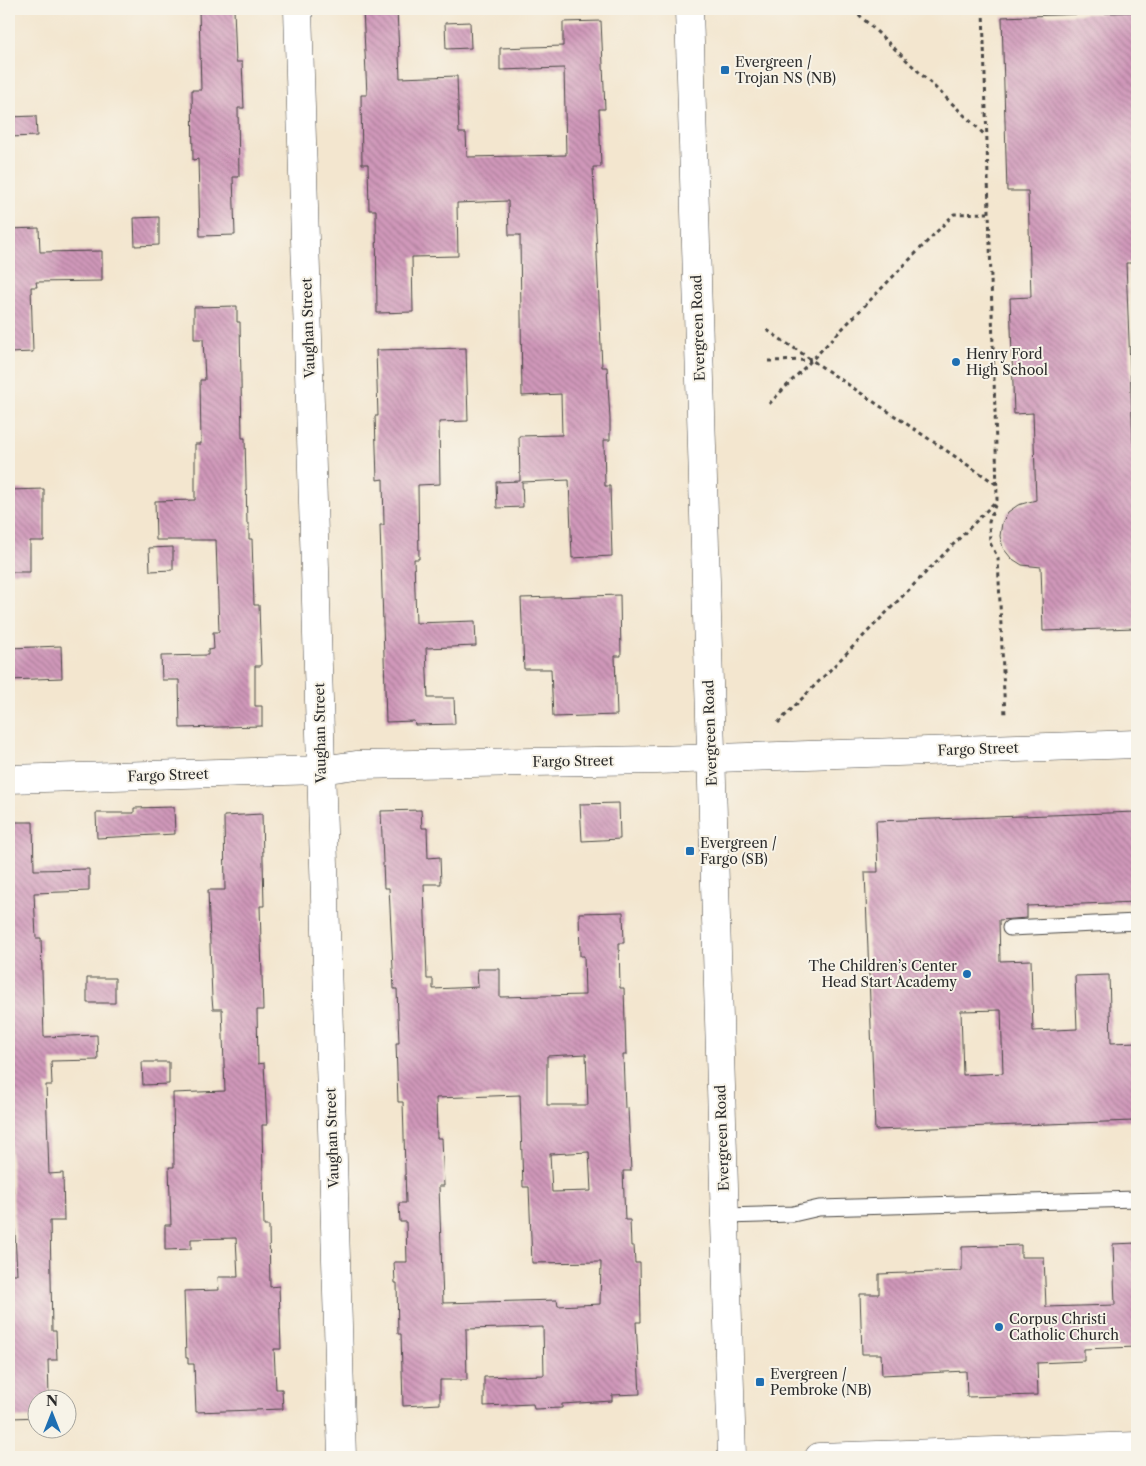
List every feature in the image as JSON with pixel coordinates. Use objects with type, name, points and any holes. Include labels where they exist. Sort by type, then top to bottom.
[{"type":"street","name":"Vaughan Street","points":[[298,9],[342,1457]]},
{"type":"street","name":"Evergreen Road","points":[[689,9],[732,1457]]},
{"type":"street","name":"Fargo Street","points":[[9,779],[322,770],[356,765],[710,758],[1137,744]]},
{"type":"street","points":[[819,1457],[1097,1453],[1137,1446]]},
{"type":"lane","points":[[1010,928],[1137,922]]},
{"type":"lane","points":[[725,1216],[793,1214],[819,1208],[1137,1200]]},
{"type":"path","points":[[853,9],[986,137]]},
{"type":"path","points":[[983,9],[997,500],[989,522],[990,543],[998,558],[1005,716]]},
{"type":"path","points":[[769,404],[954,214],[988,212]]},
{"type":"path","points":[[767,330],[996,484]]},
{"type":"path","points":[[768,361],[812,360]]},
{"type":"path","points":[[778,723],[997,500]]},
{"type":"building","points":[[199,9],[234,9],[236,62],[242,62],[244,108],[238,108],[239,177],[233,177],[235,235],[200,236],[198,159],[193,160],[192,90],[201,90]]},
{"type":"building","points":[[363,9],[397,9],[400,78],[457,76],[459,133],[466,133],[467,157],[566,155],[564,68],[500,70],[500,48],[563,46],[563,22],[601,21],[605,109],[599,109],[601,167],[593,167],[602,367],[607,367],[610,419],[610,440],[604,440],[605,486],[610,486],[612,556],[572,558],[569,480],[522,482],[523,507],[497,508],[496,482],[520,481],[519,436],[562,435],[561,394],[522,396],[520,235],[509,235],[508,201],[457,203],[458,256],[412,257],[413,312],[377,313],[376,210],[369,210],[368,164],[362,164],[361,95],[367,95]]},
{"type":"building","name":"Henry Ford High School","points":[[1137,12],[1137,263],[1126,263],[1133,443],[1137,443],[1137,617],[1135,617],[1135,628],[1043,631],[1041,567],[1022,565],[1011,558],[1003,548],[1000,536],[1002,523],[1008,512],[1018,505],[1036,500],[1033,413],[1014,414],[1010,298],[1031,297],[1028,191],[1007,191],[1002,17]]},
{"type":"building","points":[[470,22],[471,48],[446,49],[445,23]]},
{"type":"building","points":[[36,116],[37,136],[9,137],[9,117]]},
{"type":"building","points":[[159,217],[159,245],[135,246],[134,218]]},
{"type":"building","points":[[39,228],[40,252],[102,251],[102,281],[36,282],[37,287],[31,287],[33,352],[9,353],[9,229]]},
{"type":"building","points":[[237,306],[237,322],[240,322],[242,438],[245,438],[247,524],[249,524],[249,539],[252,539],[254,605],[259,605],[261,666],[255,666],[255,706],[262,706],[262,726],[180,728],[179,680],[162,680],[161,656],[208,655],[208,650],[214,649],[213,632],[219,632],[216,540],[156,540],[155,501],[195,500],[195,444],[201,444],[200,380],[205,380],[203,339],[194,339],[194,307]]},
{"type":"building","points":[[466,348],[468,421],[439,422],[440,484],[418,485],[419,559],[414,559],[416,623],[475,621],[476,646],[426,648],[428,698],[454,698],[455,724],[415,725],[414,721],[386,722],[380,525],[384,525],[383,479],[377,480],[375,416],[378,416],[376,350]]},
{"type":"building","points":[[44,489],[44,541],[30,541],[30,572],[9,572],[9,490]]},
{"type":"building","points":[[173,547],[173,570],[150,571],[149,548]]},
{"type":"building","points":[[620,595],[621,656],[615,656],[617,715],[553,717],[551,669],[524,669],[521,598]]},
{"type":"building","points":[[61,646],[62,678],[9,680],[9,648]]},
{"type":"building","points":[[619,803],[620,839],[582,841],[580,804]]},
{"type":"building","points":[[174,807],[175,834],[97,838],[96,813],[134,813],[134,808]]},
{"type":"building","points":[[421,810],[422,828],[427,828],[428,858],[440,857],[441,884],[424,884],[427,979],[433,979],[433,989],[478,987],[477,969],[500,969],[500,997],[585,995],[584,956],[580,956],[579,913],[623,912],[624,943],[619,943],[620,988],[624,988],[626,1055],[623,1055],[625,1109],[628,1108],[631,1171],[623,1171],[625,1220],[630,1220],[631,1246],[634,1246],[635,1263],[640,1263],[641,1322],[636,1322],[640,1394],[612,1395],[612,1401],[562,1404],[562,1408],[534,1409],[533,1404],[484,1406],[484,1377],[544,1375],[543,1327],[466,1329],[467,1380],[440,1380],[440,1404],[403,1406],[401,1334],[398,1334],[397,1283],[395,1283],[394,1262],[407,1262],[406,1222],[400,1222],[399,1203],[406,1203],[403,1102],[398,1102],[396,1043],[399,1043],[397,989],[394,989],[389,888],[384,888],[381,811]],"holes":[[[586,1054],[588,1105],[547,1105],[547,1056]],[[520,1095],[523,1187],[529,1187],[532,1263],[601,1262],[600,1304],[558,1306],[557,1300],[443,1303],[439,1186],[444,1186],[442,1138],[437,1138],[436,1098]],[[589,1152],[591,1191],[552,1192],[550,1154]]]},
{"type":"building","points":[[1137,812],[1137,902],[1027,906],[1027,918],[999,920],[1000,961],[1031,960],[1033,1031],[1077,1029],[1075,976],[1109,975],[1111,1043],[1137,1042],[1137,1101],[1133,1101],[1134,1121],[875,1130],[865,872],[878,872],[876,821]],"holes":[[[1001,1010],[1003,1073],[963,1075],[961,1011]]]},
{"type":"building","points":[[262,814],[264,906],[260,906],[263,1010],[257,1010],[258,1064],[264,1063],[267,1125],[262,1125],[264,1226],[269,1226],[270,1287],[279,1286],[281,1349],[274,1349],[276,1389],[282,1389],[283,1409],[196,1412],[194,1364],[188,1364],[188,1358],[186,1358],[184,1291],[219,1290],[218,1277],[238,1277],[236,1238],[191,1239],[191,1249],[165,1250],[165,1225],[171,1225],[169,1167],[174,1167],[173,1093],[225,1091],[222,1009],[213,1009],[212,998],[208,890],[225,890],[224,816]]},
{"type":"building","points":[[9,822],[33,822],[34,870],[89,869],[89,891],[34,893],[36,938],[41,938],[44,1037],[97,1035],[98,1060],[51,1061],[52,1085],[46,1085],[49,1174],[63,1173],[64,1221],[50,1221],[52,1331],[56,1331],[57,1360],[48,1360],[49,1388],[28,1388],[28,1417],[13,1418],[11,1346],[9,1346],[9,1274],[17,1274],[9,1116],[9,1104],[11,1104],[9,1062]]},
{"type":"building","points":[[87,978],[115,978],[115,1003],[87,1003]]},
{"type":"building","points":[[142,1062],[169,1062],[169,1084],[143,1085]]},
{"type":"building","name":"Corpus Christi Catholic Church","points":[[1137,1243],[1137,1347],[1084,1349],[1084,1361],[1037,1363],[1038,1395],[967,1397],[966,1371],[882,1375],[881,1354],[862,1354],[860,1294],[879,1294],[879,1274],[962,1271],[962,1247],[1021,1245],[1021,1257],[1044,1257],[1046,1307],[1115,1305],[1113,1244]]},
{"type":"place","name":"Evergreen / Trojan NS (NB)","points":[[725,70]]},
{"type":"place","name":"Henry Ford High School","points":[[956,362]]},
{"type":"place","name":"Evergreen / Fargo (SB)","points":[[690,851]]},
{"type":"place","name":"The Children’s Center Head Start Academy","points":[[967,974]]},
{"type":"place","name":"Corpus Christi Catholic Church","points":[[999,1327]]},
{"type":"place","name":"Evergreen / Pembroke (NB)","points":[[760,1382]]}]
